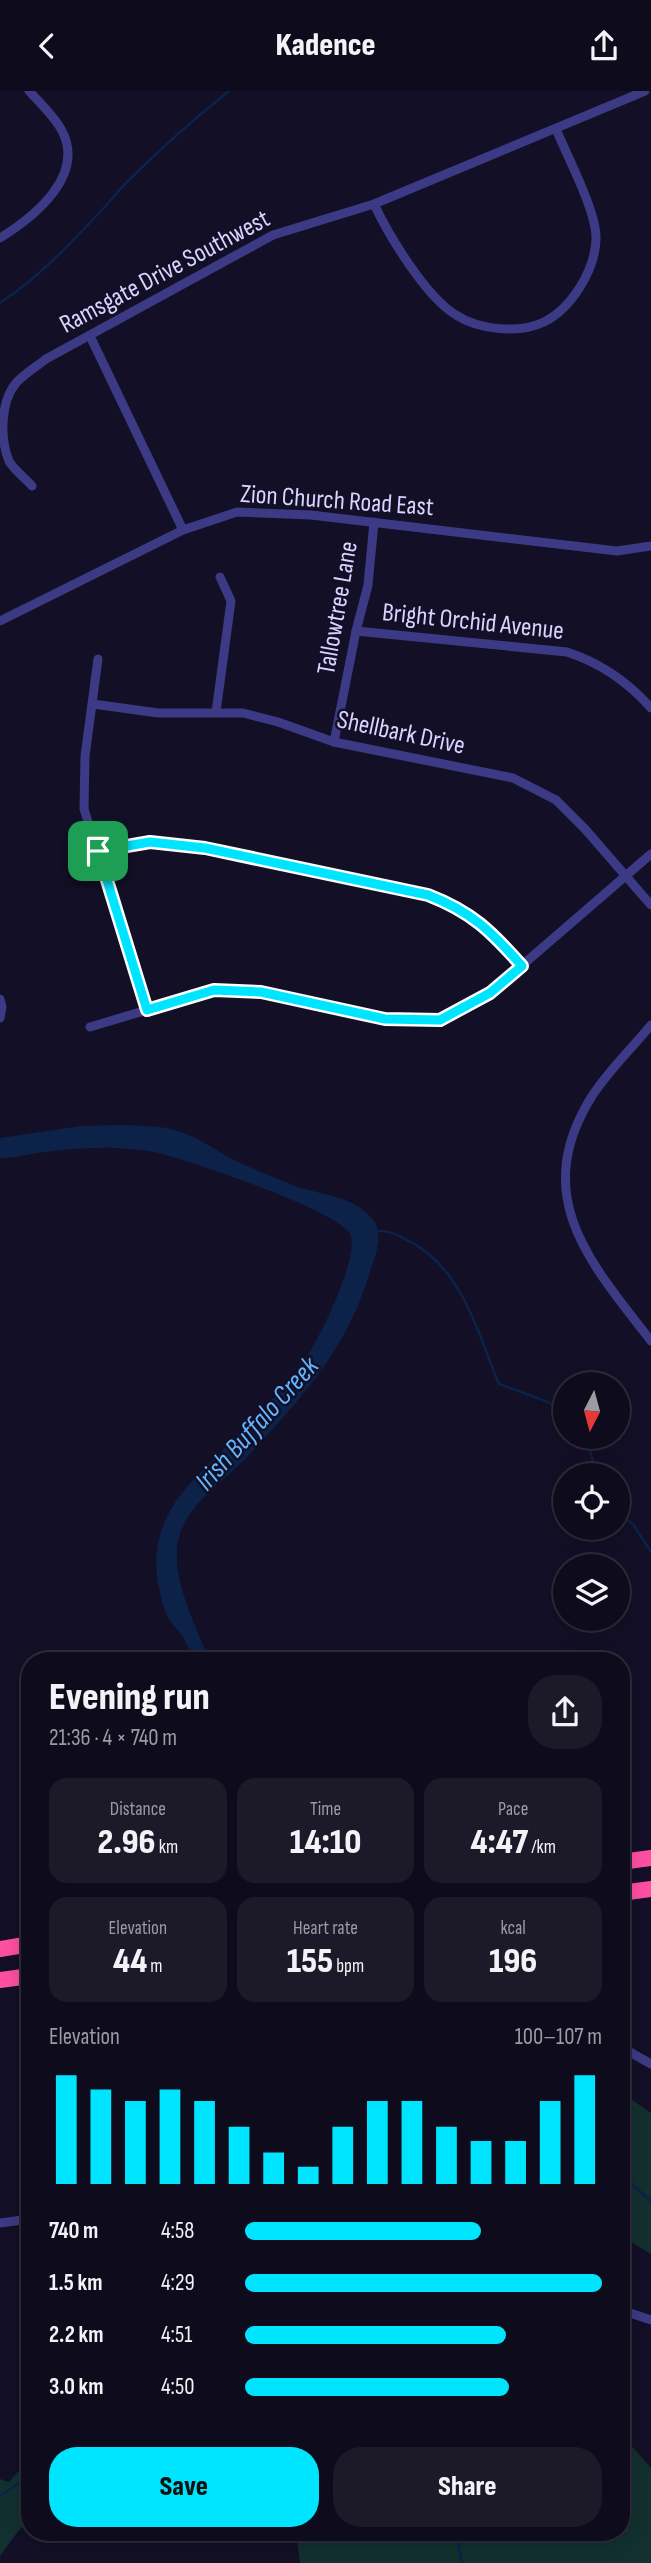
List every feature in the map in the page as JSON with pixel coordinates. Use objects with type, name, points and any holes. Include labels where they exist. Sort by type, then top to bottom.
[{"type":"highway","points":[[630,1861],[651,1858]]},
{"type":"highway","points":[[630,1892],[651,1889]]},
{"type":"highway","points":[[0,1949],[21,1946]]},
{"type":"highway","points":[[0,1980],[21,1977]]},
{"type":"street","points":[[0,238],[44,204],[64,175],[67,155],[64,137],[53,118],[29,91]]},
{"type":"street","name":"Ramsgate Drive Southwest","points":[[32,486],[9,462],[1,433],[1,414],[6,397],[15,383],[46,359],[273,236],[374,204],[645,91]]},
{"type":"street","points":[[374,204],[386,229],[434,296],[456,316],[485,327],[519,329],[544,322],[577,294],[592,262],[596,238],[591,213],[555,129]]},
{"type":"street","points":[[90,336],[183,530]]},
{"type":"street","name":"Zion Church Road East","points":[[0,621],[183,530],[224,514],[248,511],[374,522],[617,551],[651,546]]},
{"type":"street","name":"Tallowtree Lane","points":[[334,742],[368,585],[374,522]]},
{"type":"street","points":[[216,712],[231,601],[220,577]]},
{"type":"street","name":"Bright Orchid Avenue","points":[[356,631],[567,652],[590,659],[615,674],[635,690],[651,708]]},
{"type":"street","points":[[98,659],[85,756],[84,809],[147,1010]]},
{"type":"street","name":"Shellbark Drive","points":[[93,703],[158,713],[243,713],[334,742],[513,778],[556,800],[651,905]]},
{"type":"street","points":[[98,851],[150,842],[205,848],[428,895],[457,906],[492,932],[522,966]]},
{"type":"street","points":[[90,1027],[214,990],[261,992],[385,1019],[440,1020],[490,993],[651,854]]},
{"type":"street","points":[[0,999],[1,1018]]},
{"type":"street","points":[[651,1025],[593,1094],[571,1142],[566,1180],[569,1212],[579,1239],[598,1271],[651,1341]]},
{"type":"street","points":[[630,2052],[651,2064]]},
{"type":"street","points":[[0,2223],[21,2220]]},
{"type":"street","points":[[630,2312],[651,2320]]},
{"type":"green space","points":[[630,2098],[651,2113],[651,2254],[630,2241]]},
{"type":"green space","points":[[630,2444],[651,2468],[651,2563],[300,2563],[297,2541],[630,2541]]},
{"type":"green space","points":[[21,2468],[21,2528],[0,2556],[0,2479],[9,2482]]},
{"type":"water","points":[[81,1126],[157,1127],[185,1133],[269,1176],[347,1201],[366,1212],[377,1227],[376,1253],[360,1300],[335,1350],[320,1373],[284,1416],[245,1459],[199,1502],[180,1534],[177,1565],[180,1581],[206,1652],[190,1652],[167,1615],[157,1574],[161,1532],[172,1508],[187,1487],[273,1399],[307,1357],[342,1283],[348,1264],[351,1236],[342,1226],[295,1201],[230,1176],[158,1153],[96,1148],[0,1158],[0,1138]]},
{"type":"waterway","points":[[0,303],[53,260],[141,168],[229,91]]},
{"type":"waterway","points":[[375,1231],[402,1237],[441,1265],[475,1322],[499,1384],[553,1406]]},
{"type":"waterway","points":[[589,1449],[594,1463]]},
{"type":"waterway","points":[[630,1522],[651,1552]]},
{"type":"waterway","points":[[630,2183],[651,2201]]},
{"type":"waterway","points":[[0,2496],[21,2482]]},
{"type":"waterway","name":"Irish Buffalo Creek","points":[[458,2541],[462,2563]]},
{"type":"route","points":[[150,842],[205,848],[428,895],[457,906],[492,932],[522,966],[490,993],[440,1020],[385,1019],[261,992],[214,990],[147,1010],[98,851],[150,842]]}]
